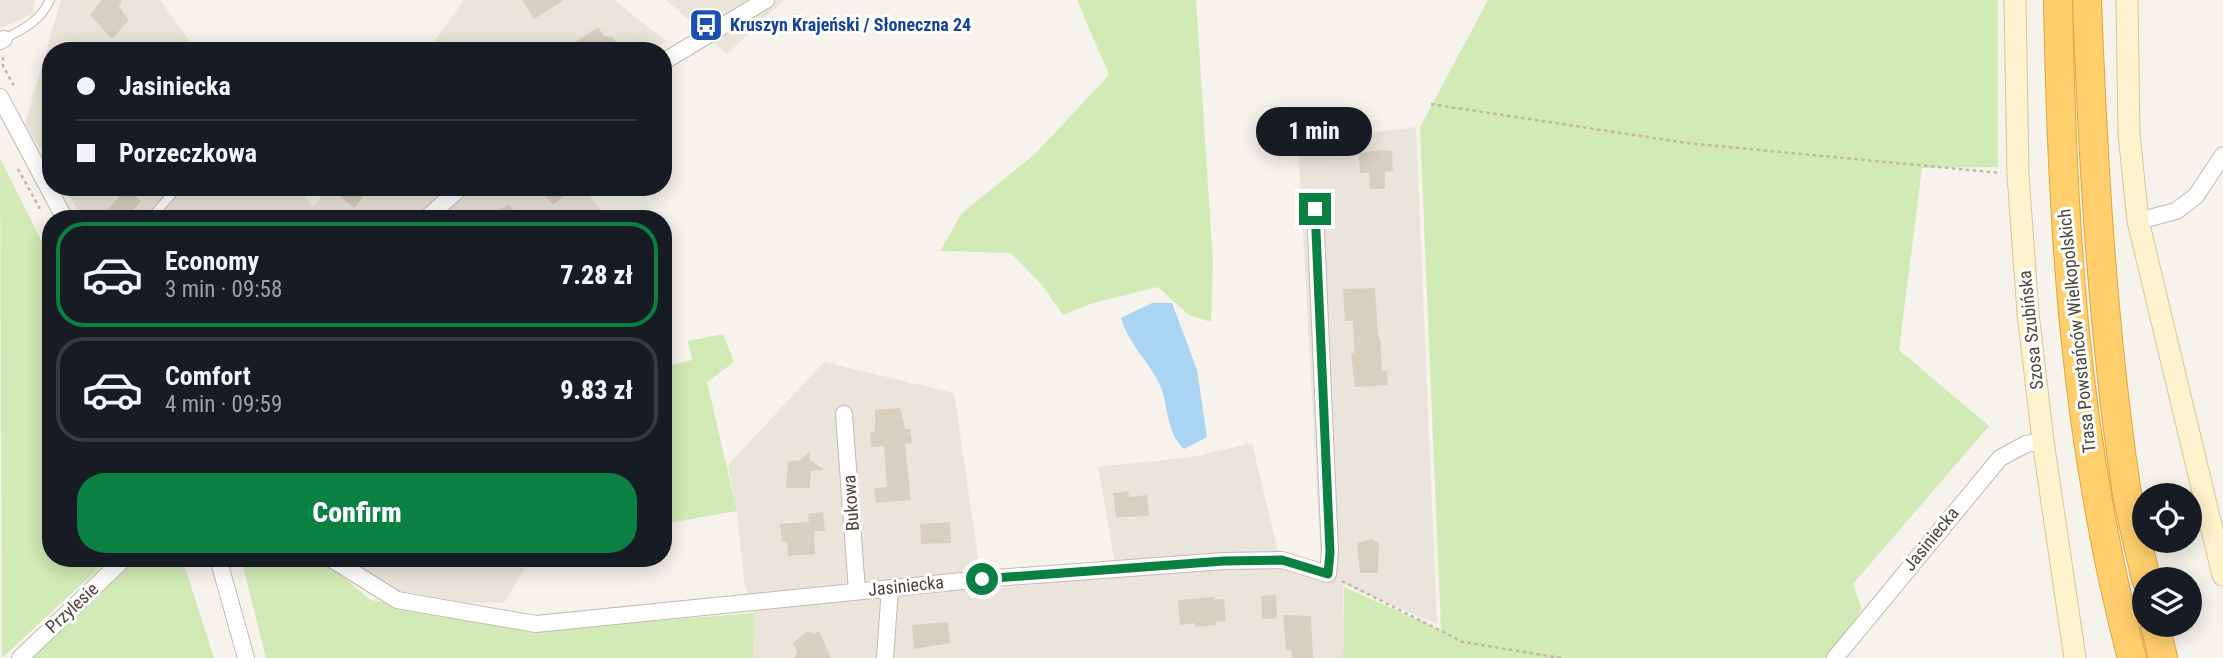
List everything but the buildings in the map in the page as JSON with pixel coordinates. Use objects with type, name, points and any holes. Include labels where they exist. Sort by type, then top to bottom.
[{"type":"highway","name":"Trasa Powstańców Wielkopolskich","points":[[2057,0],[2061,167],[2076,362],[2102,525],[2132,658]]},
{"type":"highway","name":"Trasa Powstańców Wielkopolskich","points":[[2087,0],[2094,169],[2104,310],[2126,483],[2144,567]]},
{"type":"highway","points":[[2158,637],[2163,658]]},
{"type":"street","points":[[672,57],[765,0]]},
{"type":"street","name":"Szosa Szubińska","points":[[2015,0],[2018,175],[2028,313],[2043,442],[2075,658]]},
{"type":"street","points":[[2127,0],[2129,134],[2138,221],[2223,575]]},
{"type":"street","points":[[0,97],[42,176]]},
{"type":"street","points":[[2138,221],[2176,211],[2196,196],[2223,155]]},
{"type":"street","points":[[436,210],[451,196]]},
{"type":"street","points":[[1315,209],[1330,552],[1328,574]]},
{"type":"street","name":"Bukowa","points":[[844,414],[857,592]]},
{"type":"street","name":"Jasiniecka","points":[[1835,658],[2000,458],[2026,444],[2043,442]]},
{"type":"street","name":"Jasiniecka","points":[[349,567],[397,600],[536,624],[890,588],[1224,561],[1282,560],[1328,574]]},
{"type":"street","name":"Przylesie","points":[[20,658],[116,567]]},
{"type":"street","points":[[221,567],[246,658]]},
{"type":"street","points":[[885,658],[890,588]]},
{"type":"lane","points":[[2,40],[29,26],[43,14],[50,0]]},
{"type":"lane","points":[[158,210],[170,196]]},
{"type":"path","points":[[2,40],[8,48],[3,55],[3,66],[14,87]]},
{"type":"path","points":[[1431,104],[1686,143],[2018,175]]},
{"type":"path","points":[[1328,574],[1463,642],[1561,658]]},
{"type":"shaded area","points":[[0,0],[35,0],[33,14],[0,28]]},
{"type":"shaded area","points":[[61,0],[160,0],[190,42],[49,42]]},
{"type":"shaded area","points":[[464,0],[614,0],[666,41],[664,42],[434,42]]},
{"type":"shaded area","points":[[666,0],[784,0],[727,54]]},
{"type":"shaded area","points":[[42,65],[42,151],[25,124]]},
{"type":"shaded area","points":[[1416,127],[1437,624],[1343,584],[1343,658],[753,658],[754,613],[744,580],[737,511],[728,465],[824,362],[954,393],[983,590],[1117,575],[1098,467],[1192,457],[1252,443],[1282,569],[1322,582],[1298,142]]},
{"type":"shaded area","points":[[70,196],[305,196],[313,207],[321,196],[589,196],[601,210],[78,210]]},
{"type":"shaded area","points":[[336,567],[526,567],[504,603],[383,601]]},
{"type":"green space","points":[[1077,0],[1196,0],[1213,262],[1211,322],[1189,315],[1158,287],[1093,303],[1063,315],[1042,285],[1011,253],[940,251],[962,213],[1035,154],[1109,75]]},
{"type":"green space","points":[[1488,0],[1998,0],[1998,167],[1922,168],[1899,350],[1989,426],[1853,584],[1862,609],[1833,658],[1343,658],[1344,587],[1441,630],[1420,127]]},
{"type":"green space","points":[[0,158],[42,242],[42,567],[100,567],[2,658]]},
{"type":"green space","points":[[723,334],[734,362],[707,382],[737,511],[672,522],[672,365],[692,360],[688,341]]},
{"type":"green space","points":[[127,567],[185,567],[214,658],[31,658]]},
{"type":"green space","points":[[243,567],[331,567],[371,600],[537,630],[754,613],[753,658],[266,658]]},
{"type":"water","points":[[1152,303],[1172,303],[1197,370],[1207,437],[1184,449],[1173,434],[1157,379],[1132,342],[1121,318]]},
{"type":"place","name":"Kruszyn Krajeński / Słoneczna 24","points":[[706,25]]},
{"type":"route","points":[[982,579],[1224,561],[1282,560],[1328,574],[1330,552],[1315,209]]}]
